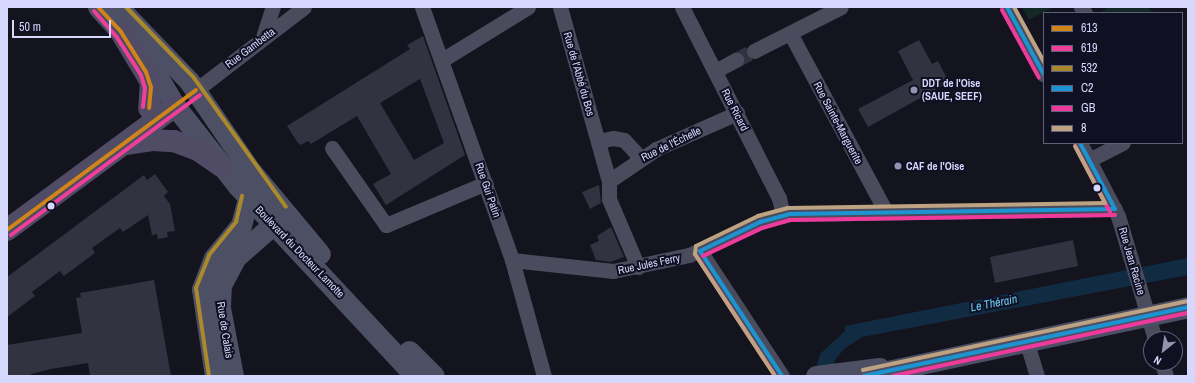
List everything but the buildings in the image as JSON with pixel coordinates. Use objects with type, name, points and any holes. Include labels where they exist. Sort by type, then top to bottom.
[{"type":"main road","name":"Boulevard du Docteur Lamotte","points":[[98,7],[181,98],[277,218],[415,376]]},
{"type":"main road","points":[[118,7],[181,98]]},
{"type":"main road","points":[[121,32],[151,82],[148,108]]},
{"type":"main road","name":"Boulevard du Docteur Lamotte","points":[[181,98],[220,166],[253,189]]},
{"type":"main road","points":[[7,212],[148,108],[181,98]]},
{"type":"main road","points":[[7,230],[126,144],[181,98]]},
{"type":"main road","points":[[126,144],[152,140],[174,141],[198,150],[220,166]]},
{"type":"main road","name":"Rue de Calais","points":[[215,376],[202,306],[202,289],[214,258],[241,225],[253,189]]},
{"type":"main road","name":"Boulevard du Docteur Lamotte","points":[[277,218],[434,376]]},
{"type":"main road","name":"Rue de Calais","points":[[233,376],[220,308],[221,286],[236,257],[277,218]]},
{"type":"main road","points":[[864,376],[902,366],[1188,307]]},
{"type":"main road","name":"Boulevard du Docteur Lamotte","points":[[397,355],[418,376]]},
{"type":"main road","points":[[816,376],[843,371],[902,366]]},
{"type":"street","points":[[262,39],[269,25],[273,7]]},
{"type":"street","name":"Rue Gambetta","points":[[181,98],[304,7]]},
{"type":"street","name":"Rue Gui Patin","points":[[422,7],[486,183],[512,260],[544,376]]},
{"type":"street","points":[[442,60],[528,7]]},
{"type":"street","name":"Rue de l'Abbé du Bos","points":[[560,7],[609,181],[609,199],[638,267]]},
{"type":"street","name":"Rue Ricard","points":[[682,7],[779,198],[783,215]]},
{"type":"street","points":[[754,51],[841,7]]},
{"type":"street","points":[[1007,7],[1043,73]]},
{"type":"street","name":"Rue Sainte-Marguerite","points":[[790,33],[886,212]]},
{"type":"street","points":[[715,71],[736,60]]},
{"type":"street","name":"Rue de l'Échelle","points":[[609,181],[641,158],[737,113]]},
{"type":"street","points":[[598,141],[613,138],[624,140],[641,158]]},
{"type":"street","name":"Rue Jean Racine","points":[[1081,144],[1115,209],[1153,331]]},
{"type":"street","points":[[1089,160],[1121,144]]},
{"type":"street","points":[[332,148],[386,225],[486,183]]},
{"type":"street","name":"Rue Jules Ferry","points":[[512,260],[602,272],[638,267],[700,251],[760,222],[783,215],[1115,209]]},
{"type":"street","points":[[700,251],[782,376]]},
{"type":"street","points":[[1026,340],[1037,376]]},
{"type":"green space","points":[[1022,7],[1053,7],[1043,12],[1029,20]]},
{"type":"green space","points":[[1108,7],[1147,7],[1153,12],[1101,12]]},
{"type":"water","name":"Le Thérain","points":[[1188,258],[1188,275],[862,337],[844,349],[834,361],[835,365],[821,376],[817,365],[820,354],[845,331],[845,326]]},
{"type":"tunnel","points":[[736,60],[754,51]]},
{"type":"transit line","name":"613","points":[[98,7],[121,32],[146,72],[151,87],[149,108]]},
{"type":"transit line","name":"532","points":[[126,7],[194,78],[286,207]]},
{"type":"transit line","name":"C2","points":[[1007,7],[1043,73]]},
{"type":"transit line","name":"8","points":[[1014,7],[1043,60]]},
{"type":"transit line","name":"GB","points":[[1002,10],[1039,78]]},
{"type":"transit line","name":"619","points":[[94,11],[116,36],[141,75],[145,88],[143,107]]},
{"type":"transit line","name":"613","points":[[7,230],[196,90]]},
{"type":"transit line","name":"619","points":[[11,235],[200,95]]},
{"type":"transit line","name":"C2","points":[[1081,144],[1115,209]]},
{"type":"transit line","name":"GB","points":[[1075,146],[1110,212]]},
{"type":"transit line","name":"8","points":[[775,376],[695,254],[696,246],[758,216],[788,208],[1105,203],[1075,146]]},
{"type":"transit line","name":"532","points":[[209,376],[196,288],[209,255],[236,222],[242,196]]},
{"type":"transit line","name":"C2","points":[[700,251],[760,222],[789,214],[1115,209]]},
{"type":"transit line","name":"GB","points":[[703,256],[762,228],[790,220],[1115,215]]},
{"type":"transit line","name":"C2","points":[[700,251],[782,376]]},
{"type":"transit line","name":"GB","points":[[695,254],[775,376]]},
{"type":"transit line","name":"8","points":[[863,370],[1187,301]]},
{"type":"transit line","name":"C2","points":[[864,376],[1188,307]]},
{"type":"transit line","name":"GB","points":[[893,376],[1188,313]]},
{"type":"place","name":"DDT de l'Oise (SAUE, SEEF)","points":[[914,90]]},
{"type":"place","name":"CAF de l'Oise","points":[[898,166]]}]
